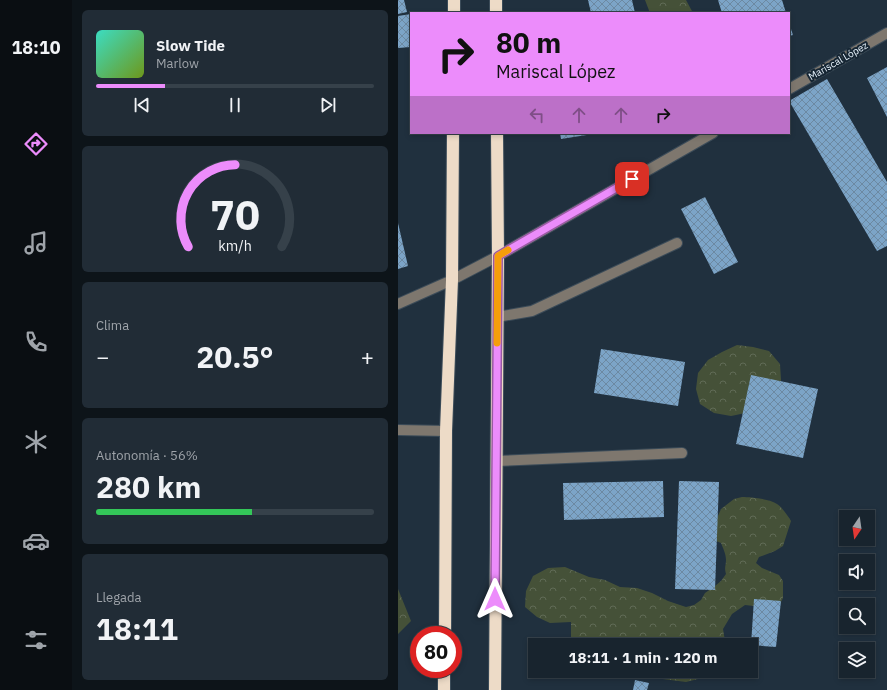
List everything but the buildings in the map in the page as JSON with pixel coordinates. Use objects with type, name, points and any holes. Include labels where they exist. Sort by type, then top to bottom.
[{"type":"highway","points":[[454,0],[454,12]]},
{"type":"highway","points":[[496,0],[496,12]]},
{"type":"highway","points":[[445,626],[446,432],[452,280],[453,134]]},
{"type":"highway","points":[[495,690],[498,256],[497,134]]},
{"type":"highway","points":[[444,678],[444,690]]},
{"type":"street","name":"Mariscal López","points":[[790,88],[887,33]]},
{"type":"street","points":[[398,304],[452,280],[498,256],[711,134]]},
{"type":"street","points":[[497,317],[532,310],[677,243]]},
{"type":"street","points":[[398,430],[446,432]]},
{"type":"street","points":[[496,461],[682,453]]},
{"type":"green space","points":[[645,0],[686,0],[692,12],[650,12]]},
{"type":"green space","points":[[737,345],[769,351],[780,364],[781,380],[778,396],[767,408],[731,416],[714,413],[700,404],[696,389],[698,373],[708,360]]},
{"type":"green space","points":[[750,497],[774,502],[779,505],[791,521],[783,546],[775,551],[759,557],[756,563],[762,568],[779,575],[783,581],[783,598],[779,606],[745,605],[732,614],[723,629],[724,638],[571,638],[571,622],[550,623],[537,617],[525,607],[526,591],[533,576],[548,568],[565,567],[589,577],[605,580],[620,587],[637,588],[686,607],[694,605],[701,600],[705,593],[721,581],[726,574],[726,556],[721,543],[716,541],[714,525],[721,509],[734,499]]},
{"type":"green space","points":[[398,589],[411,621],[398,634]]},
{"type":"green space","points":[[655,678],[702,678],[686,682]]},
{"type":"slow traffic","points":[[497,343],[498,256],[508,250]]},
{"type":"route","points":[[495,599],[498,256],[632,179]]}]
